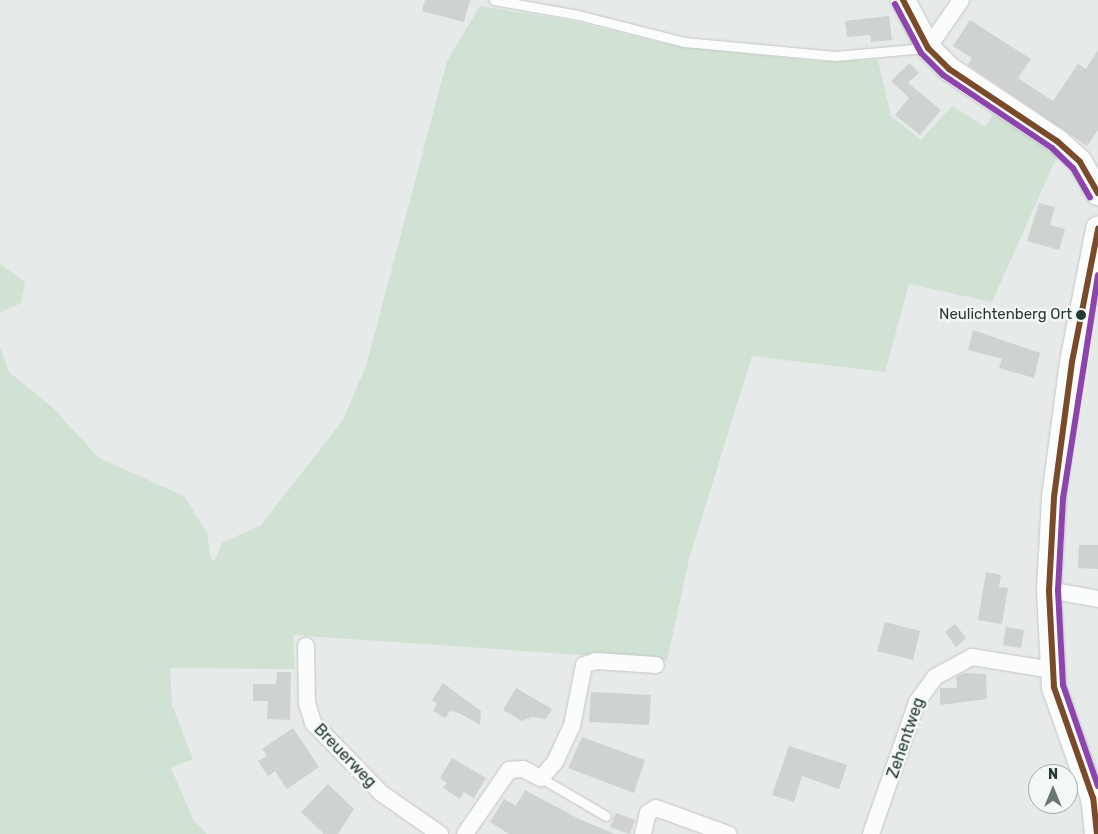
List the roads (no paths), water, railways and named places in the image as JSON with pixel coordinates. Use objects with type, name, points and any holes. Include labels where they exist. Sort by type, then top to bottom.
[{"type":"main road","points":[[903,0],[928,48],[949,69],[1056,142],[1098,187]]},
{"type":"main road","points":[[1098,229],[1072,362],[1054,497],[1048,590],[1052,670],[1093,798],[1098,834]]},
{"type":"street","points":[[928,48],[961,0]]},
{"type":"street","points":[[1048,590],[1098,599]]},
{"type":"street","name":"Breuerweg","points":[[306,646],[307,711],[313,723],[381,792],[440,834]]},
{"type":"street","name":"Zehentweg","points":[[870,834],[917,702],[934,677],[972,657],[1052,670]]},
{"type":"street","points":[[465,834],[509,770],[523,769],[542,778],[567,740],[584,665],[596,661],[656,665]]},
{"type":"street","points":[[643,834],[648,813],[656,808],[728,834]]},
{"type":"lane","points":[[494,0],[578,15],[684,42],[836,56],[928,48]]},
{"type":"lane","points":[[542,778],[606,816]]},
{"type":"place","name":"Neulichtenberg Ort","points":[[1081,315]]}]
